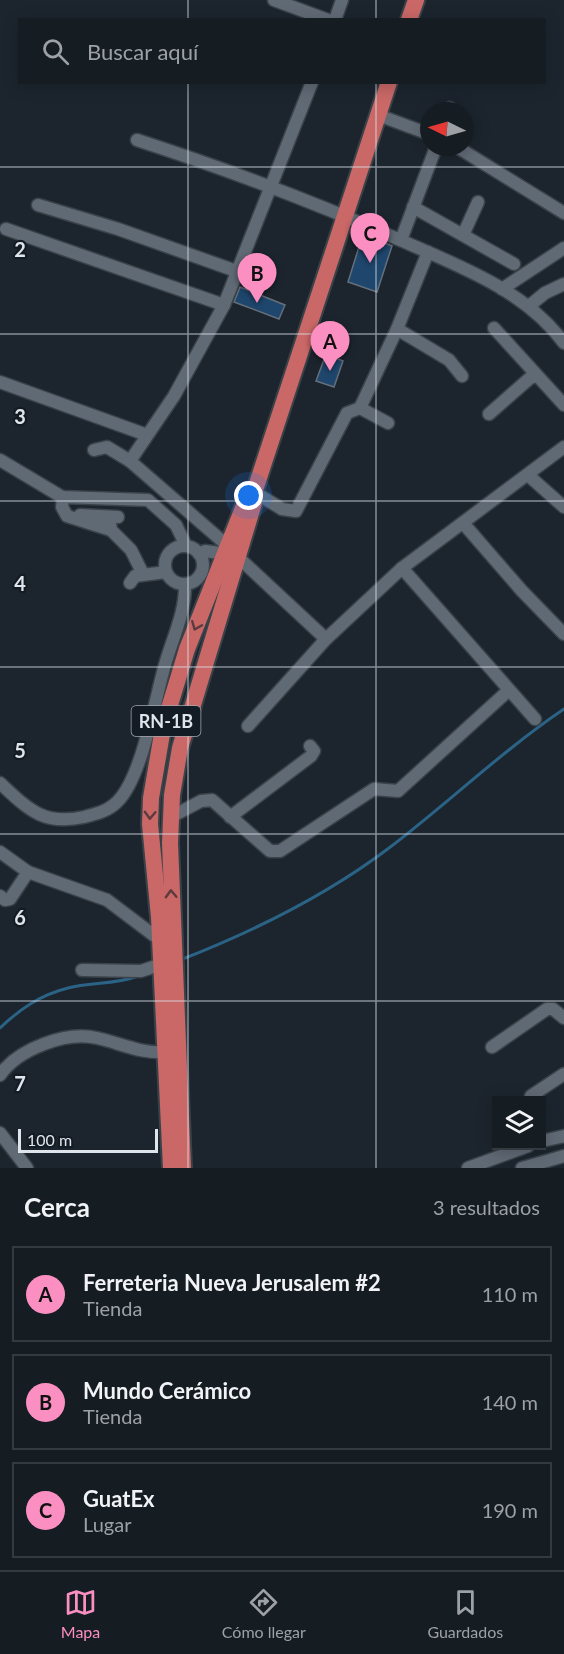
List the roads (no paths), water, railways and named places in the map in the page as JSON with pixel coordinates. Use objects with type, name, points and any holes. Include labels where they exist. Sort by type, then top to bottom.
[{"type":"highway","points":[[410,18],[416,0]]},
{"type":"highway","name":"RN-1B","points":[[171,1168],[166,1052],[166,964],[171,817],[180,748],[243,508],[254,494],[388,84]]},
{"type":"highway","name":"RN-1B","points":[[183,1168],[166,964],[160,940],[150,824],[153,780],[169,711],[187,649],[205,604],[232,553]]},
{"type":"street","points":[[274,0],[323,18]]},
{"type":"street","points":[[336,18],[342,0]]},
{"type":"street","points":[[130,461],[174,396],[224,305],[239,272],[311,84]]},
{"type":"street","points":[[378,115],[420,131]]},
{"type":"street","points":[[137,140],[345,215],[428,252],[530,306],[564,343]]},
{"type":"street","points":[[400,240],[433,156]]},
{"type":"street","points":[[472,156],[564,213]]},
{"type":"street","points":[[463,235],[478,202]]},
{"type":"street","points":[[38,205],[118,229],[239,272]]},
{"type":"street","points":[[413,207],[514,264]]},
{"type":"street","points":[[6,229],[224,305]]},
{"type":"street","points":[[501,289],[564,248]]},
{"type":"street","points":[[360,408],[397,329],[428,252]]},
{"type":"street","points":[[530,306],[545,293],[564,284]]},
{"type":"street","points":[[494,328],[564,405]]},
{"type":"street","points":[[397,329],[449,360],[462,376]]},
{"type":"street","points":[[489,414],[530,378],[537,376]]},
{"type":"street","points":[[0,382],[147,435]]},
{"type":"street","points":[[254,494],[282,509],[296,511],[343,418],[351,410],[360,408],[388,423]]},
{"type":"street","points":[[94,450],[108,447],[130,461],[326,639]]},
{"type":"street","points":[[248,726],[326,639],[402,568],[529,476],[564,447]]},
{"type":"street","points":[[0,460],[63,497],[148,500],[176,525],[186,546],[199,554],[202,561],[201,573],[197,579],[185,584],[174,581],[166,572],[165,566],[169,553],[186,546]]},
{"type":"street","points":[[529,476],[564,507]]},
{"type":"street","points":[[63,497],[64,510],[70,518],[113,523],[131,550],[143,574]]},
{"type":"street","points":[[463,523],[522,591],[564,634]]},
{"type":"street","points":[[199,554],[205,551],[232,553]]},
{"type":"street","points":[[402,568],[535,719]]},
{"type":"street","points":[[130,583],[135,576],[166,572]]},
{"type":"street","points":[[0,783],[26,807],[41,816],[79,818],[106,810],[126,791],[151,721],[160,681],[186,602],[185,584]]},
{"type":"street","points":[[186,602],[205,604]]},
{"type":"street","points":[[149,698],[160,681]]},
{"type":"street","points":[[171,817],[209,800],[270,851],[280,851],[374,789],[398,791],[509,690]]},
{"type":"street","points":[[230,817],[312,756],[314,751],[310,746]]},
{"type":"street","points":[[0,852],[28,872],[107,900],[160,940]]},
{"type":"street","points":[[0,896],[5,900],[10,899],[28,872]]},
{"type":"street","points":[[82,970],[141,971],[166,964]]},
{"type":"street","points":[[492,1047],[547,1009],[554,1009],[564,1018]]},
{"type":"street","points":[[0,1075],[14,1061],[48,1041],[89,1037],[124,1047],[166,1052]]},
{"type":"street","points":[[531,1096],[564,1074]]},
{"type":"street","points":[[0,1133],[27,1168]]},
{"type":"street","points":[[546,1141],[564,1136]]},
{"type":"street","points":[[468,1168],[517,1150]]},
{"type":"street","points":[[522,1168],[564,1156]]},
{"type":"waterway","points":[[180,960],[261,925],[315,897],[365,865],[564,709]]},
{"type":"waterway","points":[[0,1028],[31,1004],[58,991],[138,976]]},
{"type":"place","name":"GuatEx","points":[[370,263]]},
{"type":"place","name":"Mundo Cerámico","points":[[257,303]]},
{"type":"place","name":"Ferreteria Nueva Jerusalem #2","points":[[330,371]]}]
